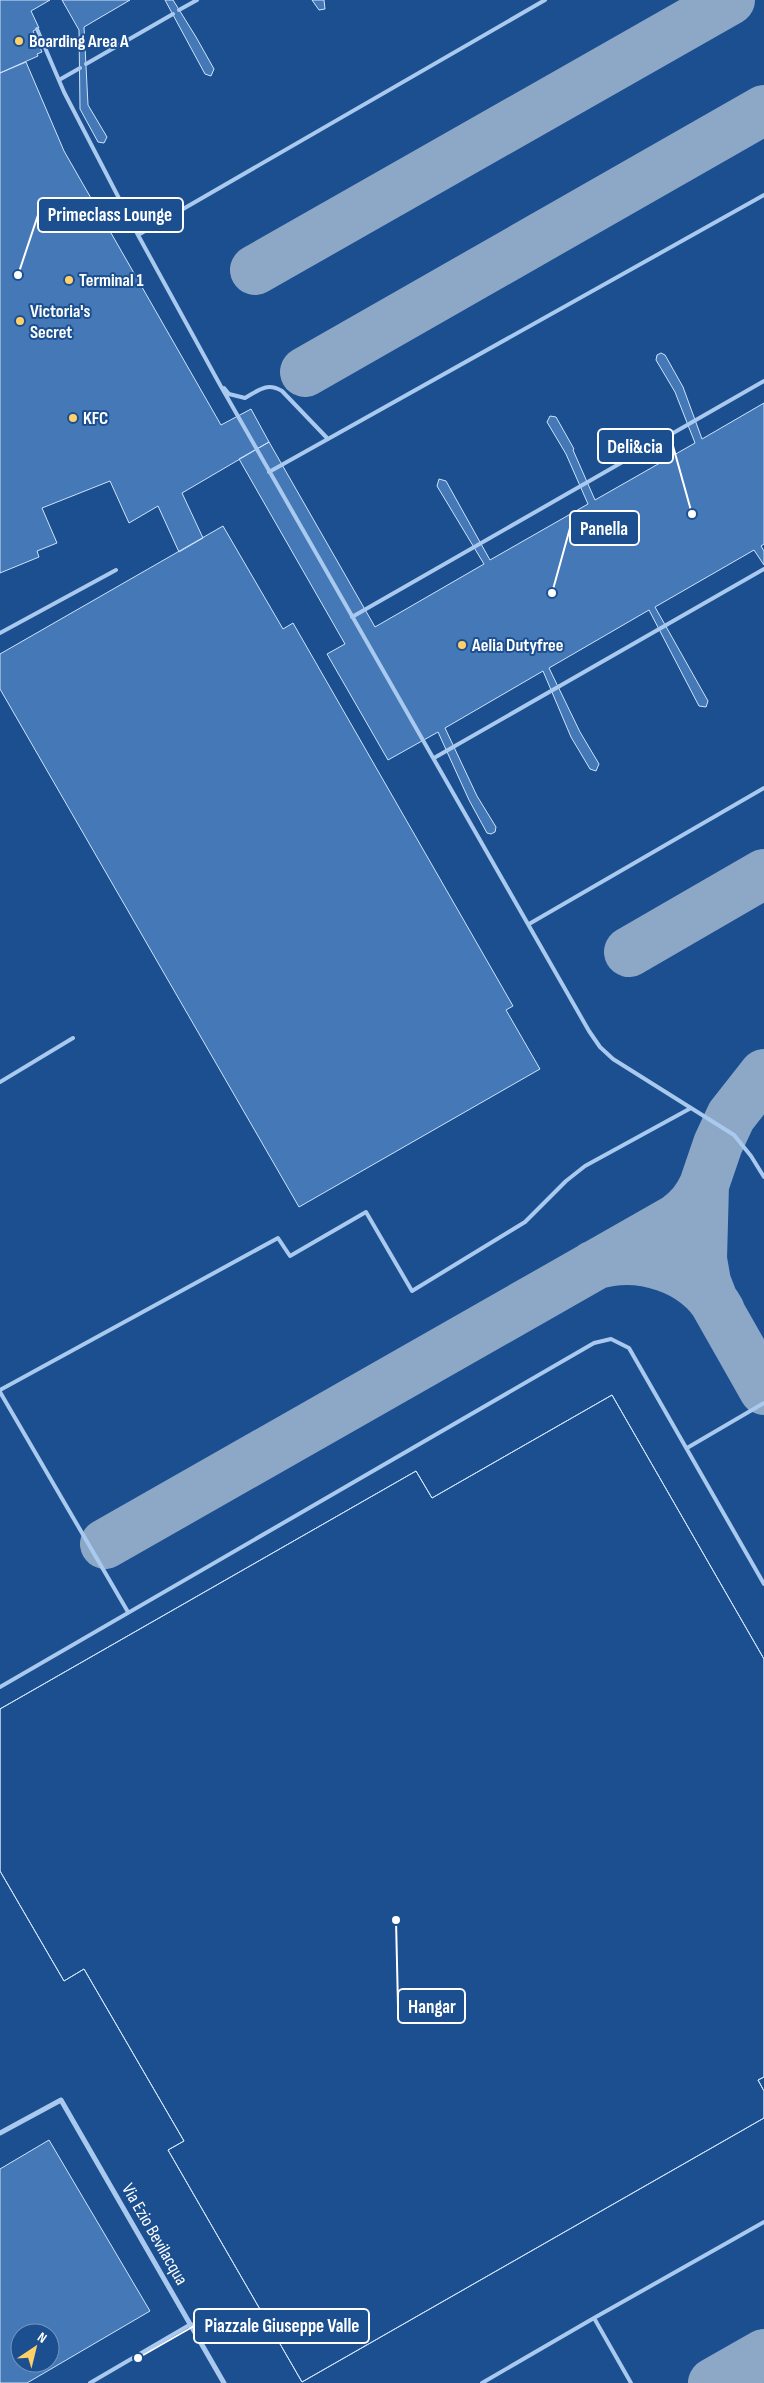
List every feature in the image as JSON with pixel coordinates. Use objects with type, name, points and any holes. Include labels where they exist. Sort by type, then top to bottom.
[{"type":"street","name":"Via Ezio Bevilacqua","points":[[0,2133],[61,2100],[224,2383]]},
{"type":"lane","points":[[179,10],[197,0]]},
{"type":"lane","points":[[138,235],[545,0]]},
{"type":"lane","points":[[86,64],[173,14]]},
{"type":"lane","points":[[37,29],[58,80],[138,235],[219,383],[580,1016],[600,1046],[613,1059],[734,1136],[752,1156],[764,1177]]},
{"type":"lane","points":[[58,80],[80,68]]},
{"type":"lane","points":[[270,472],[764,196]]},
{"type":"lane","points":[[352,617],[764,381]]},
{"type":"lane","points":[[219,383],[229,394],[245,398],[266,386],[274,386],[282,391],[328,439]]},
{"type":"lane","points":[[434,758],[764,569]]},
{"type":"lane","points":[[0,632],[116,570]]},
{"type":"lane","points":[[529,924],[764,788]]},
{"type":"lane","points":[[0,1081],[74,1038]]},
{"type":"lane","points":[[128,1612],[0,1391],[278,1238],[290,1256],[366,1212],[412,1291],[525,1222],[566,1181],[585,1166],[691,1108]]},
{"type":"lane","points":[[0,1687],[594,1343],[612,1339],[629,1348],[764,1584]]},
{"type":"lane","points":[[687,1448],[764,1404]]},
{"type":"lane","points":[[482,2383],[764,2222]]},
{"type":"lane","points":[[594,2318],[631,2383]]},
{"type":"lane","points":[[90,2383],[191,2324]]},
{"type":"building","name":"Boarding Area A","points":[[0,0],[50,0],[31,11],[39,28],[33,31],[42,52],[37,54],[38,56],[0,73]]},
{"type":"building","name":"Boarding Area A","points":[[62,0],[130,0],[84,27],[88,105],[107,137],[104,143],[98,142],[80,109],[79,30]]},
{"type":"building","name":"Boarding Area A","points":[[165,0],[173,0],[196,37],[214,69],[211,76],[205,74]]},
{"type":"building","points":[[312,0],[324,0],[325,9],[319,10]]},
{"type":"building","name":"Terminal 1","points":[[26,62],[64,151],[221,425],[251,409],[269,442],[182,493],[203,538],[179,552],[158,506],[129,523],[110,481],[42,508],[57,543],[37,551],[39,557],[0,573],[0,73]]},
{"type":"building","points":[[661,353],[665,355],[683,387],[702,439],[764,403],[764,544],[761,546],[764,551],[764,565],[754,550],[655,607],[708,701],[706,707],[699,706],[649,610],[549,668],[580,732],[599,764],[596,771],[590,769],[571,737],[543,671],[445,728],[477,796],[496,827],[495,832],[487,833],[469,800],[438,732],[388,760],[327,654],[345,644],[239,459],[269,442],[375,627],[484,564],[437,486],[439,479],[446,481],[490,560],[588,504],[566,454],[547,422],[550,416],[556,417],[574,449],[595,500],[695,443],[675,392],[656,360],[657,355]]},
{"type":"building","points":[[223,526],[283,629],[293,623],[513,1006],[506,1010],[540,1069],[299,1207],[0,689],[0,654]]},
{"type":"building","points":[[612,1395],[764,1659],[764,2077],[758,2080],[764,2091],[764,2118],[302,2382],[168,2150],[184,2141],[84,1969],[64,1981],[0,1871],[0,1709],[416,1471],[432,1498]]},
{"type":"building","points":[[612,1395],[764,1659],[764,2077],[758,2080],[764,2091],[764,2118],[302,2382],[168,2150],[184,2141],[84,1969],[64,1981],[0,1871],[0,1709],[416,1471],[432,1498]]},
{"type":"building","points":[[49,2140],[150,2311],[60,2364],[60,2323],[10,2323],[10,2373],[44,2373],[27,2383],[0,2383],[0,2169]]},
{"type":"taxiway","points":[[255,270],[730,0]]},
{"type":"taxiway","points":[[305,372],[764,110]]},
{"type":"taxiway","points":[[629,952],[764,874]]},
{"type":"taxiway","points":[[764,1074],[731,1116],[718,1144],[704,1185],[702,1259],[706,1282],[713,1300],[764,1390]]},
{"type":"taxiway","points":[[105,1544],[676,1219],[693,1204],[704,1185]]},
{"type":"taxiway","points":[[594,1265],[611,1261],[629,1260],[665,1267],[697,1284],[710,1296],[720,1311]]},
{"type":"taxiway","points":[[713,2383],[764,2354]]},
{"type":"place","name":"Boarding Area A","points":[[19,41]]},
{"type":"place","name":"Primeclass Lounge","points":[[18,275]]},
{"type":"place","name":"Terminal 1","points":[[69,280]]},
{"type":"place","name":"Victoria's Secret","points":[[20,321]]},
{"type":"place","name":"KFC","points":[[73,418]]},
{"type":"place","name":"Deli&cia","points":[[692,514]]},
{"type":"place","name":"Panella","points":[[552,593]]},
{"type":"place","name":"Aelia Dutyfree","points":[[462,645]]},
{"type":"place","name":"Hangar","points":[[396,1920]]},
{"type":"place","name":"Piazzale Giuseppe Valle","points":[[138,2358]]}]
